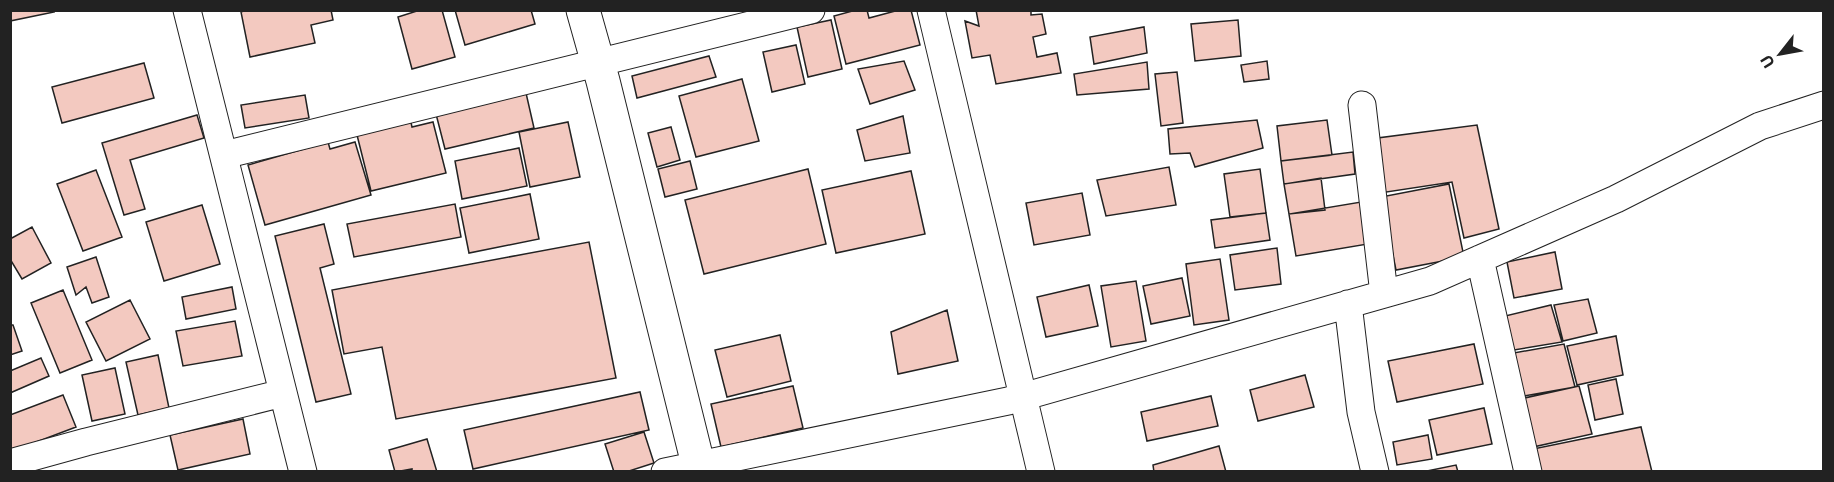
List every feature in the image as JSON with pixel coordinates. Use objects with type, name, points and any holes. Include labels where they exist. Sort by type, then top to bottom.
[{"type":"main road","points":[[583,10],[699,467]]},
{"type":"street","points":[[187,10],[303,471]]},
{"type":"street","points":[[224,155],[811,10]]},
{"type":"street","points":[[931,10],[1041,471]]},
{"type":"street","points":[[1362,105],[1384,294]]},
{"type":"street","points":[[665,471],[699,467],[1022,397],[1430,281],[1616,199],[1760,126],[1824,105]]},
{"type":"street","points":[[1480,259],[1528,471]]},
{"type":"street","points":[[1348,304],[1361,412],[1375,471]]},
{"type":"street","points":[[10,463],[40,463],[284,393]]},
{"type":"building","points":[[10,10],[53,10],[54,12],[10,21]]},
{"type":"building","points":[[246,10],[331,10],[333,20],[311,25],[315,43],[250,57],[241,12]]},
{"type":"building","points":[[420,10],[442,10],[455,57],[412,69],[398,17]]},
{"type":"building","points":[[455,10],[531,10],[535,24],[465,45]]},
{"type":"building","points":[[856,10],[867,10],[869,18],[899,10],[911,10],[920,45],[846,64],[834,16]]},
{"type":"building","points":[[976,10],[1031,10],[1031,15],[1042,14],[1046,34],[1033,37],[1037,57],[1057,53],[1061,73],[996,84],[990,55],[972,58],[965,21],[979,26]]},
{"type":"building","points":[[831,20],[842,69],[808,77],[797,27]]},
{"type":"building","points":[[1238,20],[1241,56],[1195,61],[1191,24]]},
{"type":"building","points":[[1144,27],[1147,53],[1094,64],[1090,37]]},
{"type":"building","points":[[796,45],[805,84],[772,92],[763,52]]},
{"type":"building","points":[[709,56],[716,77],[637,98],[632,76]]},
{"type":"building","points":[[904,61],[915,90],[870,104],[858,69]]},
{"type":"building","points":[[1267,61],[1269,79],[1244,82],[1241,65]]},
{"type":"building","points":[[1147,62],[1149,89],[1077,95],[1074,74]]},
{"type":"building","points":[[144,63],[154,98],[62,123],[52,87]]},
{"type":"building","points":[[1177,72],[1183,123],[1161,126],[1155,74]]},
{"type":"building","points":[[742,79],[759,141],[696,157],[679,96]]},
{"type":"building","points":[[526,93],[534,128],[445,149],[436,114]]},
{"type":"building","points":[[305,95],[309,118],[245,128],[241,105]]},
{"type":"building","points":[[197,115],[204,138],[130,160],[145,209],[124,215],[102,143]]},
{"type":"building","points":[[903,116],[910,153],[865,161],[857,130]]},
{"type":"building","points":[[410,118],[412,127],[433,122],[446,173],[371,191],[356,131]]},
{"type":"building","points":[[1257,120],[1263,148],[1195,167],[1190,153],[1170,154],[1168,129]]},
{"type":"building","points":[[1327,120],[1332,155],[1281,161],[1277,126]]},
{"type":"building","points":[[568,122],[580,177],[530,187],[519,132]]},
{"type":"building","points":[[1477,125],[1499,229],[1464,238],[1452,182],[1380,193],[1370,139]]},
{"type":"building","points":[[671,127],[680,160],[657,167],[648,133]]},
{"type":"building","points":[[328,142],[330,149],[355,142],[371,195],[265,225],[248,165]]},
{"type":"building","points":[[519,148],[527,186],[462,199],[455,161]]},
{"type":"building","points":[[1353,152],[1355,174],[1284,184],[1281,161]]},
{"type":"building","points":[[690,161],[697,189],[665,197],[658,169]]},
{"type":"building","points":[[1169,167],[1176,205],[1106,216],[1097,180]]},
{"type":"building","points":[[808,169],[826,244],[704,274],[685,200]]},
{"type":"building","points":[[1260,169],[1266,213],[1230,217],[1224,174]]},
{"type":"building","points":[[96,170],[122,237],[83,251],[57,184]]},
{"type":"building","points":[[911,171],[925,234],[836,253],[822,190]]},
{"type":"building","points":[[1321,178],[1325,210],[1289,214],[1284,184]]},
{"type":"building","points":[[1449,184],[1464,257],[1396,270],[1381,197]]},
{"type":"building","points":[[1082,193],[1090,235],[1034,245],[1026,203]]},
{"type":"building","points":[[530,194],[539,239],[469,253],[460,208]]},
{"type":"building","points":[[1361,202],[1368,244],[1296,256],[1289,214]]},
{"type":"building","points":[[455,204],[461,237],[354,257],[347,224]]},
{"type":"building","points":[[202,205],[220,264],[164,281],[146,222]]},
{"type":"building","points":[[1266,213],[1270,240],[1215,248],[1211,220]]},
{"type":"building","points":[[324,224],[334,264],[320,268],[351,394],[316,402],[275,236]]},
{"type":"building","points":[[32,227],[51,263],[22,279],[10,259],[10,239]]},
{"type":"building","points":[[589,242],[616,378],[396,419],[382,347],[344,354],[332,290]]},
{"type":"building","points":[[1277,248],[1281,284],[1235,290],[1230,255]]},
{"type":"building","points":[[1555,252],[1562,289],[1514,298],[1507,262]]},
{"type":"building","points":[[96,257],[109,297],[92,303],[86,287],[76,295],[67,267]]},
{"type":"building","points":[[1220,259],[1229,320],[1194,325],[1186,264]]},
{"type":"building","points":[[1182,278],[1190,316],[1151,324],[1143,286]]},
{"type":"building","points":[[1136,281],[1146,341],[1111,347],[1101,286]]},
{"type":"building","points":[[1089,285],[1098,326],[1046,337],[1037,297]]},
{"type":"building","points":[[232,287],[236,309],[186,319],[182,297]]},
{"type":"building","points":[[63,290],[92,360],[60,373],[31,303]]},
{"type":"building","points":[[1588,299],[1597,333],[1563,341],[1554,305]]},
{"type":"building","points":[[130,300],[150,339],[106,361],[86,322]]},
{"type":"building","points":[[1551,305],[1562,342],[1508,351],[1501,317]]},
{"type":"building","points":[[947,310],[958,361],[898,374],[891,332]]},
{"type":"building","points":[[235,321],[242,356],[183,366],[176,331]]},
{"type":"building","points":[[10,325],[13,325],[22,351],[10,355]]},
{"type":"building","points":[[780,335],[791,381],[727,397],[715,350]]},
{"type":"building","points":[[1616,336],[1623,375],[1577,385],[1567,346]]},
{"type":"building","points":[[1474,344],[1483,384],[1397,402],[1388,361]]},
{"type":"building","points":[[1564,344],[1575,387],[1518,397],[1508,354]]},
{"type":"building","points":[[158,355],[169,408],[138,415],[126,362]]},
{"type":"building","points":[[41,358],[49,376],[10,393],[10,371]]},
{"type":"building","points":[[115,368],[125,414],[92,421],[82,375]]},
{"type":"building","points":[[1305,375],[1314,407],[1258,421],[1250,390]]},
{"type":"building","points":[[1616,379],[1623,414],[1595,420],[1588,385]]},
{"type":"building","points":[[793,386],[803,428],[721,447],[711,404]]},
{"type":"building","points":[[1579,386],[1592,434],[1533,447],[1520,399]]},
{"type":"building","points":[[640,392],[649,430],[473,469],[464,430]]},
{"type":"building","points":[[63,395],[76,427],[10,452],[10,415]]},
{"type":"building","points":[[1211,396],[1218,426],[1147,441],[1141,412]]},
{"type":"building","points":[[1484,408],[1492,444],[1437,455],[1429,420]]},
{"type":"building","points":[[243,419],[250,454],[178,470],[170,435]]},
{"type":"building","points":[[1641,427],[1652,472],[1539,472],[1533,449]]},
{"type":"building","points":[[644,432],[654,463],[626,472],[614,472],[605,444]]},
{"type":"building","points":[[1428,435],[1432,459],[1397,465],[1393,442]]},
{"type":"building","points":[[427,439],[437,472],[412,472],[412,469],[395,472],[389,450]]},
{"type":"building","points":[[1219,446],[1226,472],[1154,472],[1153,465]]},
{"type":"building","points":[[1456,465],[1458,472],[1422,472]]}]
